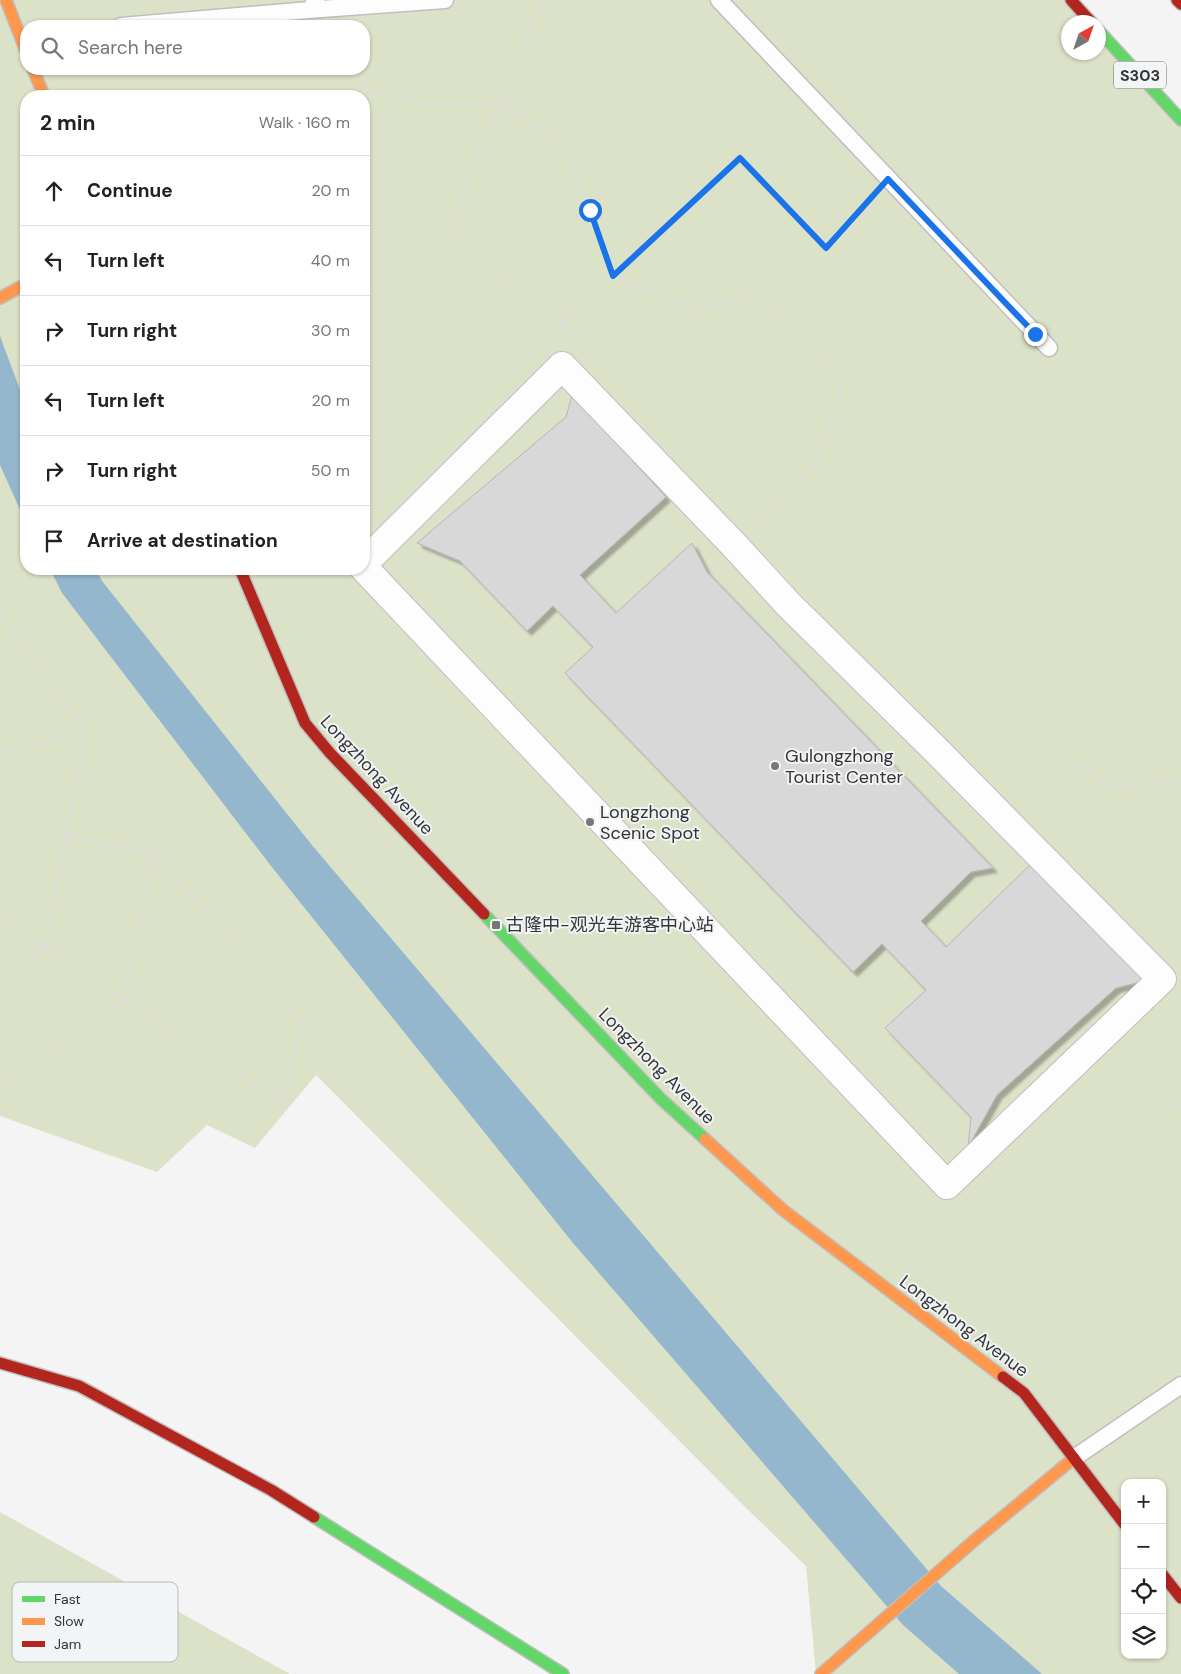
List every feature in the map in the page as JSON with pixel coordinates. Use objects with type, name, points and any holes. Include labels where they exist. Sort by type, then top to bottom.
[{"type":"street","points":[[6,0],[20,28]]},
{"type":"street","points":[[1071,0],[1085,15]]},
{"type":"street","points":[[1177,0],[1181,4]]},
{"type":"street","name":"S303","points":[[1106,39],[1181,120]]},
{"type":"street","points":[[35,75],[42,90]]},
{"type":"street","points":[[1,297],[20,287]]},
{"type":"street","points":[[370,557],[562,366],[788,604],[935,749],[984,801],[1162,979],[947,1184],[370,574]]},
{"type":"street","name":"Longzhong Avenue","points":[[243,575],[305,723],[330,753],[661,1098],[783,1210],[1024,1394],[1124,1524]]},
{"type":"street","points":[[0,1363],[79,1386],[271,1490],[563,1674]]},
{"type":"street","points":[[821,1674],[939,1571],[1074,1458]]},
{"type":"street","points":[[1166,1579],[1181,1598]]},
{"type":"lane","points":[[177,20],[317,5],[445,0]]},
{"type":"lane","points":[[719,0],[1048,348]]},
{"type":"lane","points":[[1074,1458],[1181,1385]]},
{"type":"path","points":[[542,0],[451,224],[560,324],[740,158],[826,248],[888,179]]},
{"type":"path","points":[[357,75],[366,90]]},
{"type":"path","points":[[370,91],[428,104],[499,104],[563,142],[590,210],[613,276],[698,311],[748,297],[800,331],[843,391],[819,458],[734,545]]},
{"type":"path","points":[[0,612],[86,733],[46,948],[0,980]]},
{"type":"path","points":[[0,752],[86,733]]},
{"type":"path","points":[[984,801],[1047,738],[1108,788],[1181,780]]},
{"type":"path","points":[[0,918],[283,1105],[302,1023],[155,853],[66,836]]},
{"type":"path","points":[[0,1083],[124,1000],[155,853]]},
{"type":"path","points":[[1103,1036],[1181,1111]]},
{"type":"green space","name":"Longzhong Scenic Spot","points":[[0,0],[1072,0],[1086,15],[1061,15],[1061,60],[1106,60],[1106,35],[1181,115],[1181,1674],[816,1674],[806,1566],[743,1505],[316,1075],[255,1148],[207,1125],[157,1172],[0,1116]]},
{"type":"green space","points":[[0,1512],[125,1582],[12,1582],[12,1662],[178,1662],[178,1611],[290,1674],[0,1674]]},
{"type":"water","points":[[0,336],[20,390],[20,510],[0,465]]},
{"type":"water","points":[[53,575],[99,575],[311,844],[941,1586],[1042,1674],[959,1674],[903,1625],[573,1243],[271,866],[62,593]]},
{"type":"building","name":"Gulongzhong Tourist Center","points":[[575,385],[596,421],[666,497],[580,575],[616,613],[692,543],[707,572],[993,868],[971,872],[921,921],[946,947],[1035,860],[1153,979],[1116,988],[997,1095],[968,1147],[971,1117],[885,1028],[926,990],[882,944],[853,972],[565,673],[593,647],[553,606],[527,631],[460,561],[417,543],[566,417]]},
{"type":"traffic: fast","points":[[1106,39],[1181,120]]},
{"type":"traffic: fast","points":[[484,914],[661,1099],[705,1139]]},
{"type":"traffic: fast","points":[[314,1517],[563,1674]]},
{"type":"traffic: slow","points":[[6,0],[20,36]]},
{"type":"traffic: slow","points":[[35,75],[42,90]]},
{"type":"traffic: slow","points":[[0,298],[20,287]]},
{"type":"traffic: slow","points":[[705,1139],[783,1210],[1003,1377]]},
{"type":"traffic: slow","points":[[821,1674],[976,1539],[1074,1458]]},
{"type":"traffic: jam","points":[[1071,0],[1085,15]]},
{"type":"traffic: jam","points":[[1177,0],[1181,4]]},
{"type":"traffic: jam","points":[[243,575],[305,723],[330,753],[484,914]]},
{"type":"traffic: jam","points":[[0,1363],[79,1386],[271,1490],[314,1517]]},
{"type":"traffic: jam","points":[[1003,1377],[1024,1393],[1124,1524]]},
{"type":"traffic: jam","points":[[1166,1579],[1181,1598]]},
{"type":"place","name":"Gulongzhong Tourist Center","points":[[775,766]]},
{"type":"place","name":"Longzhong Scenic Spot","points":[[590,822]]},
{"type":"place","name":"古隆中-观光车游客中心站","points":[[496,925]]},
{"type":"route","points":[[590,210],[613,276],[740,158],[826,248],[888,179],[1035,334]]}]
